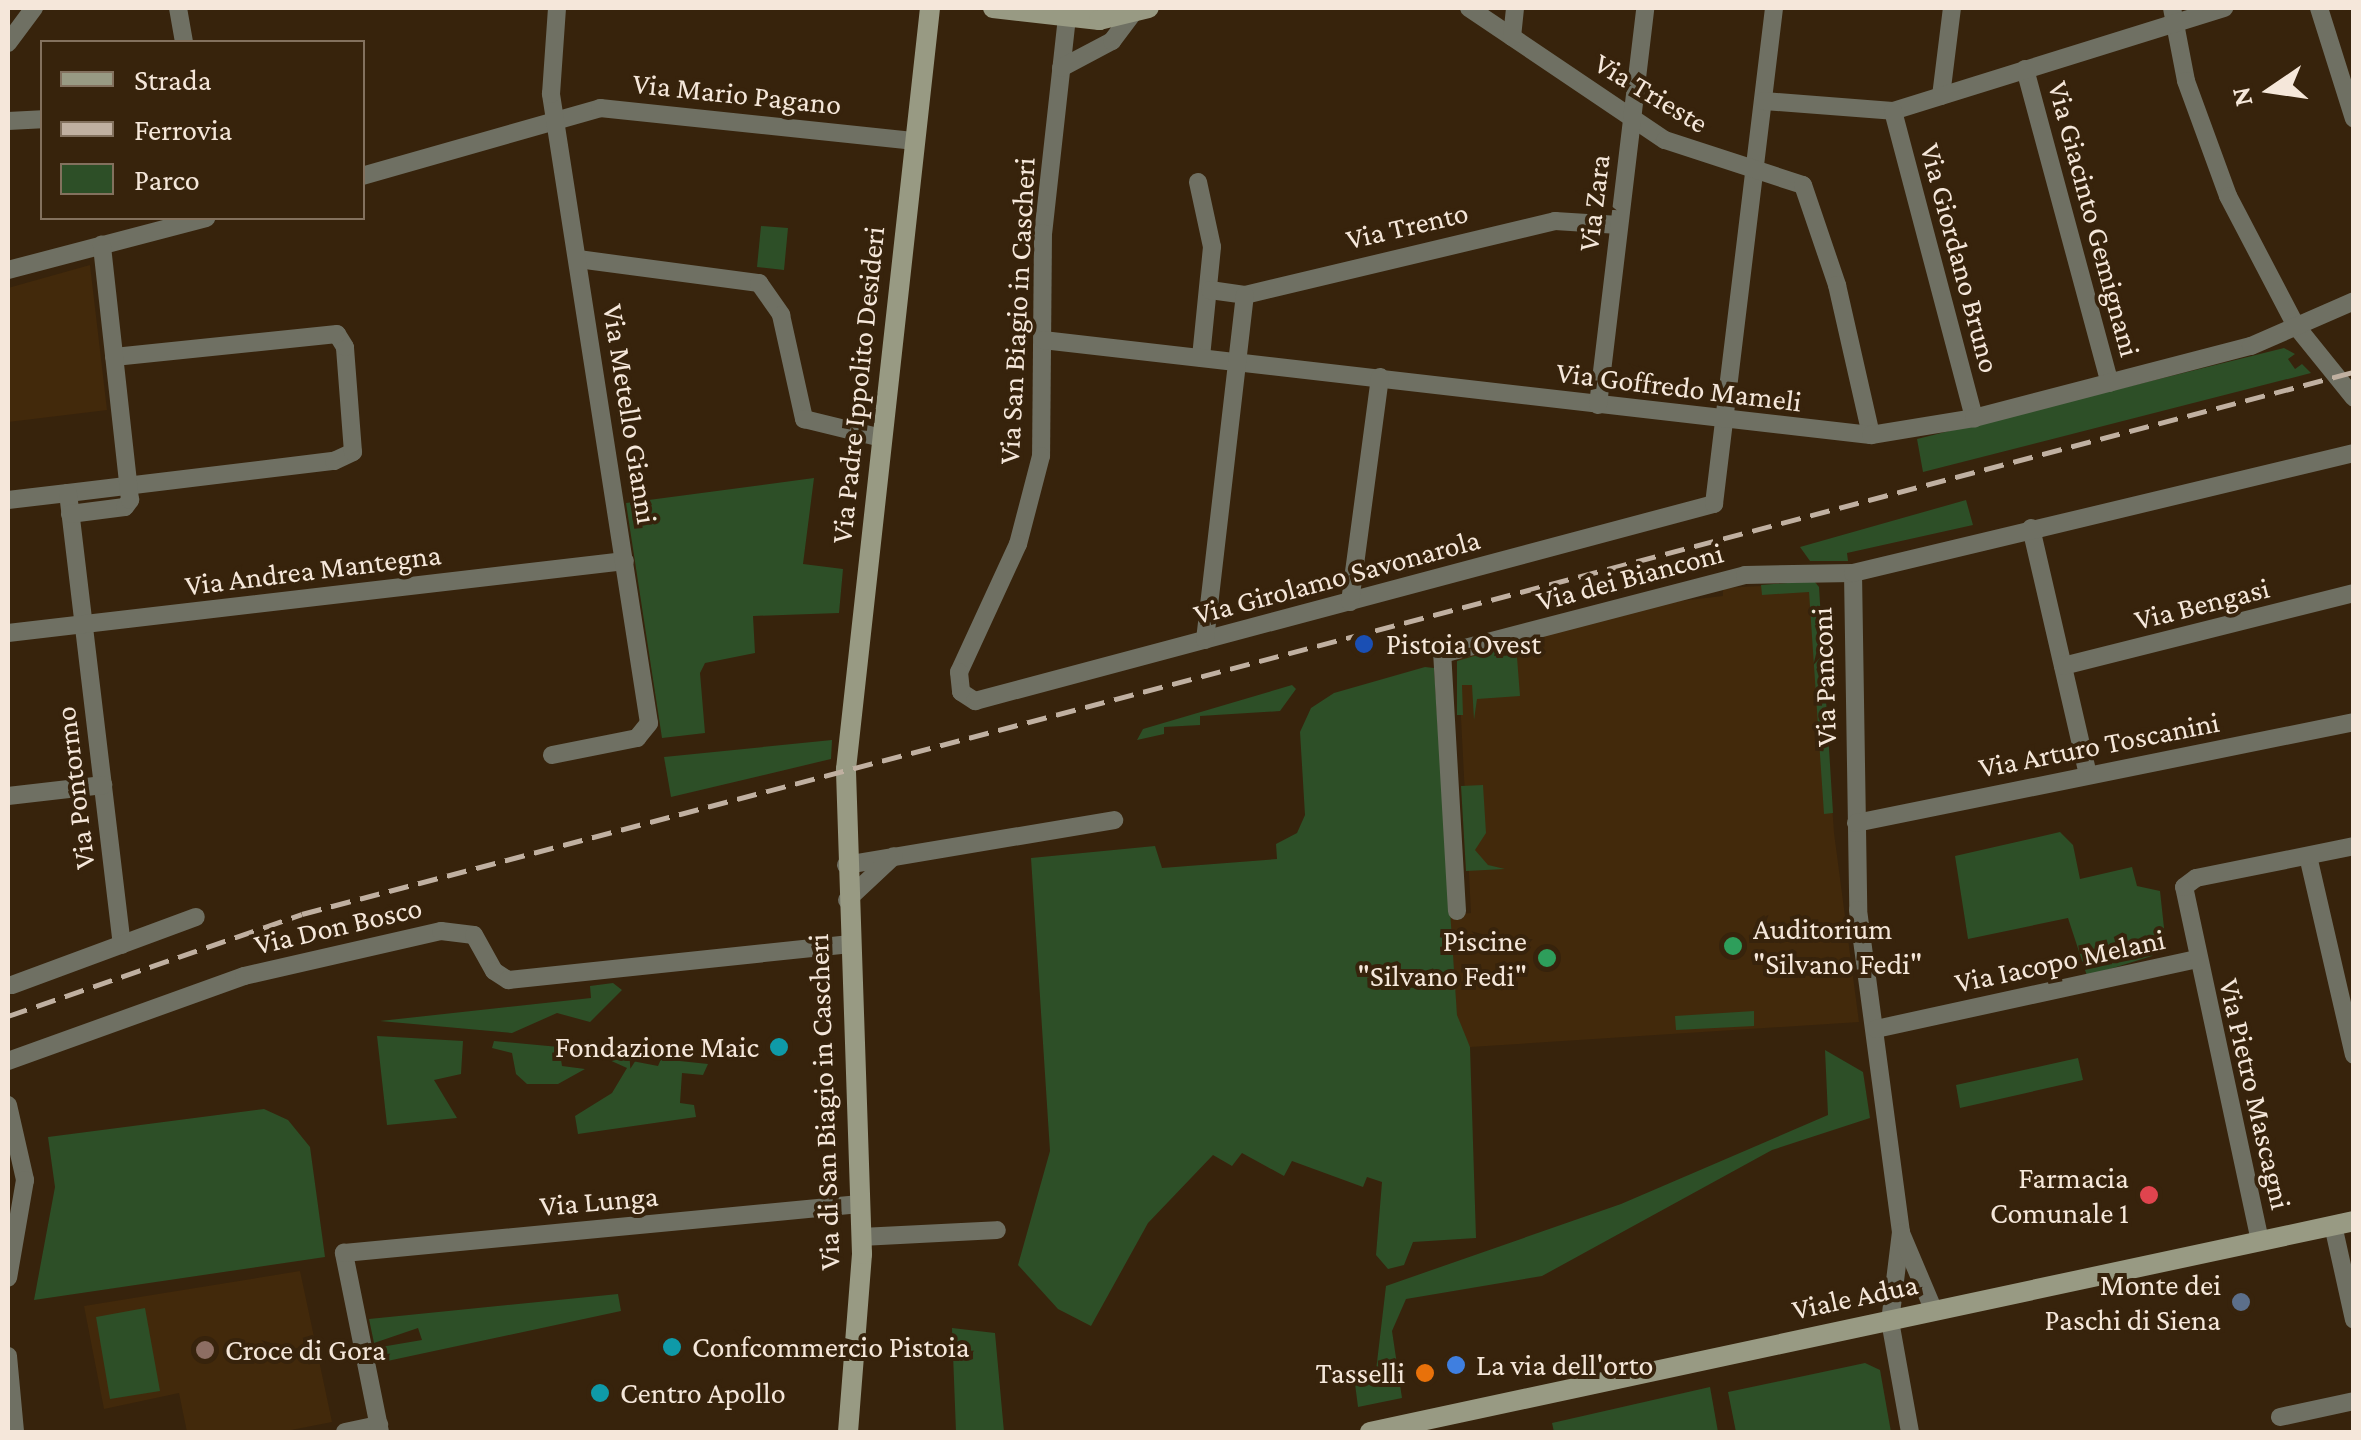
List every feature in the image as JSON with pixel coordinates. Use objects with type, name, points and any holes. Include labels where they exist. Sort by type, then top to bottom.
[{"type":"street","points":[[8,43],[34,8]]},
{"type":"street","points":[[178,8],[184,40]]},
{"type":"street","name":"Via Metello Gianni","points":[[552,755],[632,740],[648,728],[556,125],[550,76],[557,8]]},
{"type":"street","name":"Via Padre Ippolito Desideri","points":[[846,770],[930,8]]},
{"type":"street","points":[[993,8],[1140,11]]},
{"type":"street","name":"Via Trieste","points":[[1469,8],[1632,120],[1691,152],[1798,181],[1810,197],[1844,308],[1871,435]]},
{"type":"street","points":[[1512,37],[1515,8]]},
{"type":"street","name":"Via Zara","points":[[1598,405],[1645,8]]},
{"type":"street","points":[[1726,418],[1774,8]]},
{"type":"street","points":[[1941,96],[1952,8]]},
{"type":"street","points":[[1764,102],[1893,111],[2025,69],[2172,15],[2224,8]]},
{"type":"street","points":[[2319,8],[2352,110]]},
{"type":"street","points":[[1061,68],[1112,41],[1140,11]]},
{"type":"street","name":"Via San Biagio in Cascheri","points":[[978,701],[964,696],[958,677],[1033,497],[1046,416],[1043,233],[1068,12]]},
{"type":"street","points":[[2172,15],[2216,172],[2296,326],[2354,398]]},
{"type":"street","name":"Via Giacinto Gemignani","points":[[2025,69],[2110,382]]},
{"type":"street","name":"Via Mario Pagano","points":[[365,175],[556,125],[600,108],[915,141]]},
{"type":"street","name":"Via Giordano Bruno","points":[[1893,111],[1974,418]]},
{"type":"street","points":[[8,121],[40,119]]},
{"type":"street","points":[[1198,182],[1212,247],[1201,358]]},
{"type":"street","points":[[8,270],[198,220]]},
{"type":"street","name":"Via Trento","points":[[1210,290],[1244,295],[1555,221],[1619,225]]},
{"type":"street","points":[[70,514],[127,506],[129,485],[102,245]]},
{"type":"street","points":[[578,259],[759,283],[781,314],[804,418],[882,438]]},
{"type":"street","points":[[1205,640],[1244,295]]},
{"type":"street","name":"Via Goffredo Mameli","points":[[1043,340],[1871,435],[1974,418],[2251,346],[2354,301]]},
{"type":"street","points":[[8,500],[348,458],[354,440],[345,347],[329,332],[114,357]]},
{"type":"street","points":[[1350,602],[1380,377]]},
{"type":"street","name":"Via Girolamo Savonarola","points":[[978,701],[1710,507],[1718,496],[1726,418]]},
{"type":"street","name":"Via Panconi","points":[[1910,1432],[1890,1320],[1901,1232],[1858,910],[1853,573],[2354,453]]},
{"type":"street","name":"Via Pontormo","points":[[68,493],[122,945]]},
{"type":"street","points":[[2031,528],[2088,775]]},
{"type":"street","name":"Via Andrea Mantegna","points":[[8,633],[625,561]]},
{"type":"street","name":"Via dei Bianconi","points":[[1457,911],[1442,654],[1745,575],[1853,573]]},
{"type":"street","name":"Via Bengasi","points":[[2063,666],[2354,594]]},
{"type":"street","name":"Via Arturo Toscanini","points":[[1856,822],[2354,722]]},
{"type":"street","name":"Via di San Biagio in Cascheri","points":[[846,770],[848,944],[861,1237],[848,1432]]},
{"type":"street","points":[[8,796],[102,785]]},
{"type":"street","points":[[846,865],[899,852],[1114,820]]},
{"type":"street","points":[[2354,846],[2308,856],[2354,1055]]},
{"type":"street","points":[[847,900],[899,852]]},
{"type":"street","name":"Via Pietro Mascagni","points":[[2260,1241],[2196,960],[2186,884],[2308,856]]},
{"type":"street","points":[[12,985],[196,918]]},
{"type":"street","name":"Via Don Bosco","points":[[8,1060],[244,976],[441,930],[474,935],[494,971],[508,980],[848,944]]},
{"type":"street","name":"Via Iacopo Melani","points":[[1876,1029],[2196,960]]},
{"type":"street","points":[[8,1106],[25,1180],[8,1278]]},
{"type":"street","name":"Via Lunga","points":[[380,1429],[344,1253],[860,1204]]},
{"type":"street","points":[[2343,1223],[2354,1320]]},
{"type":"street","name":"Viale Adua","points":[[1370,1432],[2343,1223]]},
{"type":"street","points":[[861,1237],[997,1230]]},
{"type":"street","name":"Via Panconi","points":[[1901,1232],[1934,1311]]},
{"type":"street","points":[[8,1356],[15,1432]]},
{"type":"street","points":[[2280,1417],[2354,1401]]},
{"type":"street","points":[[348,1432],[380,1429]]},
{"type":"shaded area","points":[[90,265],[107,410],[8,422],[8,288]]},
{"type":"shaded area","points":[[1817,583],[1834,833],[1859,1022],[1470,1047],[1457,1020],[1450,915],[1471,913],[1458,659],[1671,602],[1723,596],[1723,588]]},
{"type":"shaded area","name":"Croce di Gora","points":[[300,1271],[332,1422],[281,1432],[187,1432],[179,1393],[104,1409],[84,1306]]},
{"type":"green space","points":[[761,226],[788,228],[784,270],[757,267]]},
{"type":"green space","points":[[2284,348],[2295,354],[2288,359],[2295,369],[2302,364],[2311,373],[1923,472],[1917,439]]},
{"type":"green space","points":[[814,478],[803,564],[843,569],[839,613],[753,616],[755,653],[705,663],[700,673],[705,733],[662,738],[626,503]]},
{"type":"green space","points":[[1966,500],[1973,525],[1847,553],[1848,561],[1810,561],[1800,547]]},
{"type":"green space","points":[[1814,581],[1819,587],[1833,813],[1824,814],[1809,592],[1762,595],[1761,585]]},
{"type":"green space","points":[[1516,644],[1520,696],[1477,699],[1474,720],[1472,685],[1462,685],[1463,715],[1457,715],[1457,661]]},
{"type":"green space","points":[[1425,667],[1434,668],[1457,1015],[1470,1047],[1476,1238],[1413,1242],[1404,1265],[1388,1269],[1376,1255],[1382,1182],[1367,1177],[1363,1187],[1292,1161],[1284,1176],[1242,1153],[1232,1166],[1213,1155],[1148,1223],[1091,1326],[1058,1309],[1018,1265],[1050,1151],[1031,858],[1155,846],[1162,868],[1277,859],[1276,844],[1297,833],[1305,815],[1300,732],[1311,708],[1334,693]]},
{"type":"green space","points":[[1292,685],[1296,689],[1280,711],[1200,716],[1200,725],[1164,727],[1164,734],[1137,740],[1143,729]]},
{"type":"green space","points":[[832,740],[831,759],[671,797],[664,757]]},
{"type":"green space","points":[[1483,785],[1486,833],[1475,850],[1488,865],[1505,869],[1466,871],[1461,786]]},
{"type":"green space","points":[[2060,832],[2073,845],[2080,879],[2132,867],[2137,886],[2160,891],[2165,937],[2152,956],[2087,976],[2068,918],[1968,939],[1955,856]]},
{"type":"green space","points":[[613,983],[622,990],[590,1022],[557,1013],[512,1033],[380,1021],[591,998],[590,986]]},
{"type":"green space","points":[[1754,1011],[1754,1026],[1676,1030],[1675,1016]]},
{"type":"green space","points":[[377,1036],[463,1041],[461,1074],[434,1080],[457,1118],[387,1125]]},
{"type":"green space","points":[[494,1041],[559,1047],[562,1066],[585,1069],[558,1084],[527,1084],[516,1074],[512,1053],[492,1048]]},
{"type":"green space","points":[[1825,1050],[1863,1072],[1870,1118],[1772,1150],[1542,1276],[1406,1299],[1392,1331],[1402,1398],[1358,1407],[1354,1376],[1375,1379],[1386,1286],[1621,1204],[1828,1115]]},
{"type":"green space","points":[[596,1054],[658,1066],[661,1059],[708,1064],[703,1075],[682,1073],[680,1103],[694,1105],[696,1117],[578,1134],[575,1116],[612,1093],[627,1068]]},
{"type":"green space","points":[[2078,1058],[2083,1080],[1960,1108],[1956,1085]]},
{"type":"green space","points":[[264,1109],[288,1120],[310,1147],[325,1257],[34,1300],[55,1187],[48,1137]]},
{"type":"green space","points":[[618,1294],[621,1311],[378,1363],[375,1348],[422,1340],[418,1328],[374,1343],[369,1319]]},
{"type":"green space","points":[[145,1308],[160,1391],[110,1399],[96,1317]]},
{"type":"green space","points":[[952,1328],[995,1333],[1004,1432],[956,1432]]},
{"type":"green space","points":[[1865,1363],[1880,1370],[1891,1432],[1736,1432],[1728,1392]]},
{"type":"green space","points":[[1710,1387],[1718,1432],[1554,1432],[1552,1423]]},
{"type":"railway","points":[[8,1016],[302,914],[2354,372]]},
{"type":"place","name":"Pistoia Ovest","points":[[1364,644]]},
{"type":"place","name":"Auditorium \"Silvano Fedi\"","points":[[1733,946]]},
{"type":"place","name":"Piscine \"Silvano Fedi\"","points":[[1547,958]]},
{"type":"place","name":"Fondazione Maic","points":[[779,1047]]},
{"type":"place","name":"Farmacia Comunale 1","points":[[2149,1195]]},
{"type":"place","name":"Monte dei Paschi di Siena","points":[[2241,1302]]},
{"type":"place","name":"Confcommercio Pistoia","points":[[672,1347]]},
{"type":"place","name":"Croce di Gora","points":[[205,1350]]},
{"type":"place","name":"La via dell'orto","points":[[1456,1365]]},
{"type":"place","name":"Tasselli","points":[[1425,1373]]},
{"type":"place","name":"Centro Apollo","points":[[600,1393]]}]
